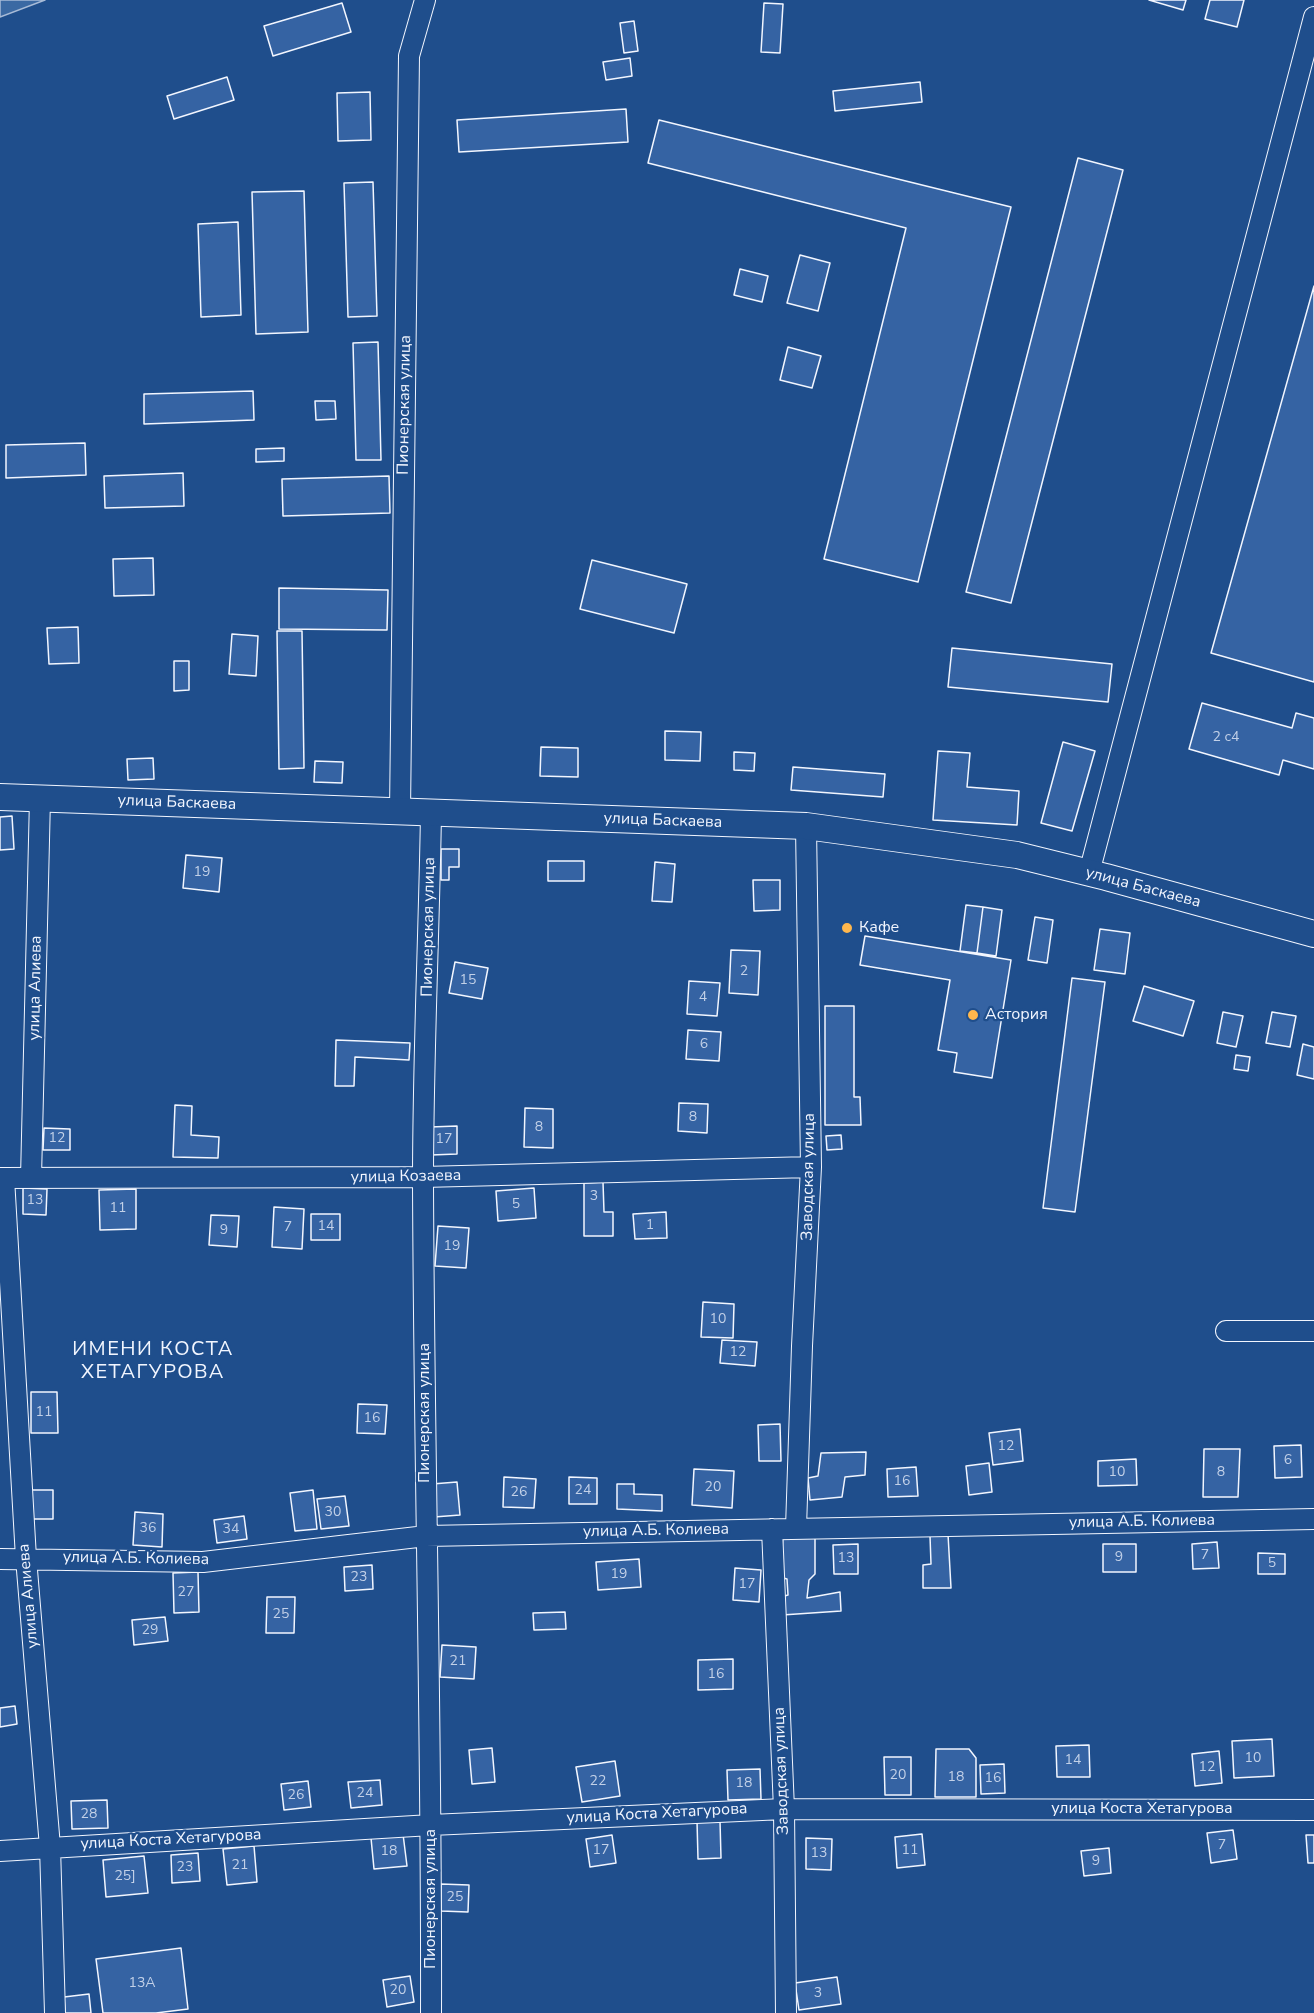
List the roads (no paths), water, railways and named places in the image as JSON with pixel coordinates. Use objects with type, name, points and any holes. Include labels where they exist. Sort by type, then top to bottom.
[{"type":"main road","name":"улица Баскаева","points":[[0,796],[806,826],[1017,855],[1314,934]]},
{"type":"street","name":"Пионерская улица","points":[[400,811],[409,56],[425,0]]},
{"type":"street","points":[[1089,873],[1314,17]]},
{"type":"street","name":"улица Алиева","points":[[31,1178],[40,798]]},
{"type":"street","name":"Пионерская улица","points":[[431,813],[423,1177],[431,2013]]},
{"type":"street","name":"Заводская улица","points":[[796,1528],[811,1167],[806,826]]},
{"type":"street","name":"улица Козаева","points":[[2,1178],[423,1177],[811,1167]]},
{"type":"street","name":"улица Алиева","points":[[2,1178],[26,1558],[50,1847],[55,2013]]},
{"type":"street","points":[[1226,1331],[1314,1331]]},
{"type":"street","name":"улица А.Б. Колиева","points":[[0,1559],[203,1562],[426,1536],[1314,1519]]},
{"type":"street","name":"Заводская улица","points":[[772,1528],[784,1809],[786,2013]]},
{"type":"street","name":"улица Коста Хетагурова","points":[[0,1851],[431,1825],[784,1809],[1314,1810]]},
{"type":"water","points":[[0,0],[45,0],[0,17]]},
{"type":"place","name":"Кафе","points":[[847,928]]},
{"type":"place","name":"Астория","points":[[973,1015]]},
{"type":"district","name":"ИМЕНИ КОСТА ХЕТАГУРОВА","points":[[153,1362]]}]
